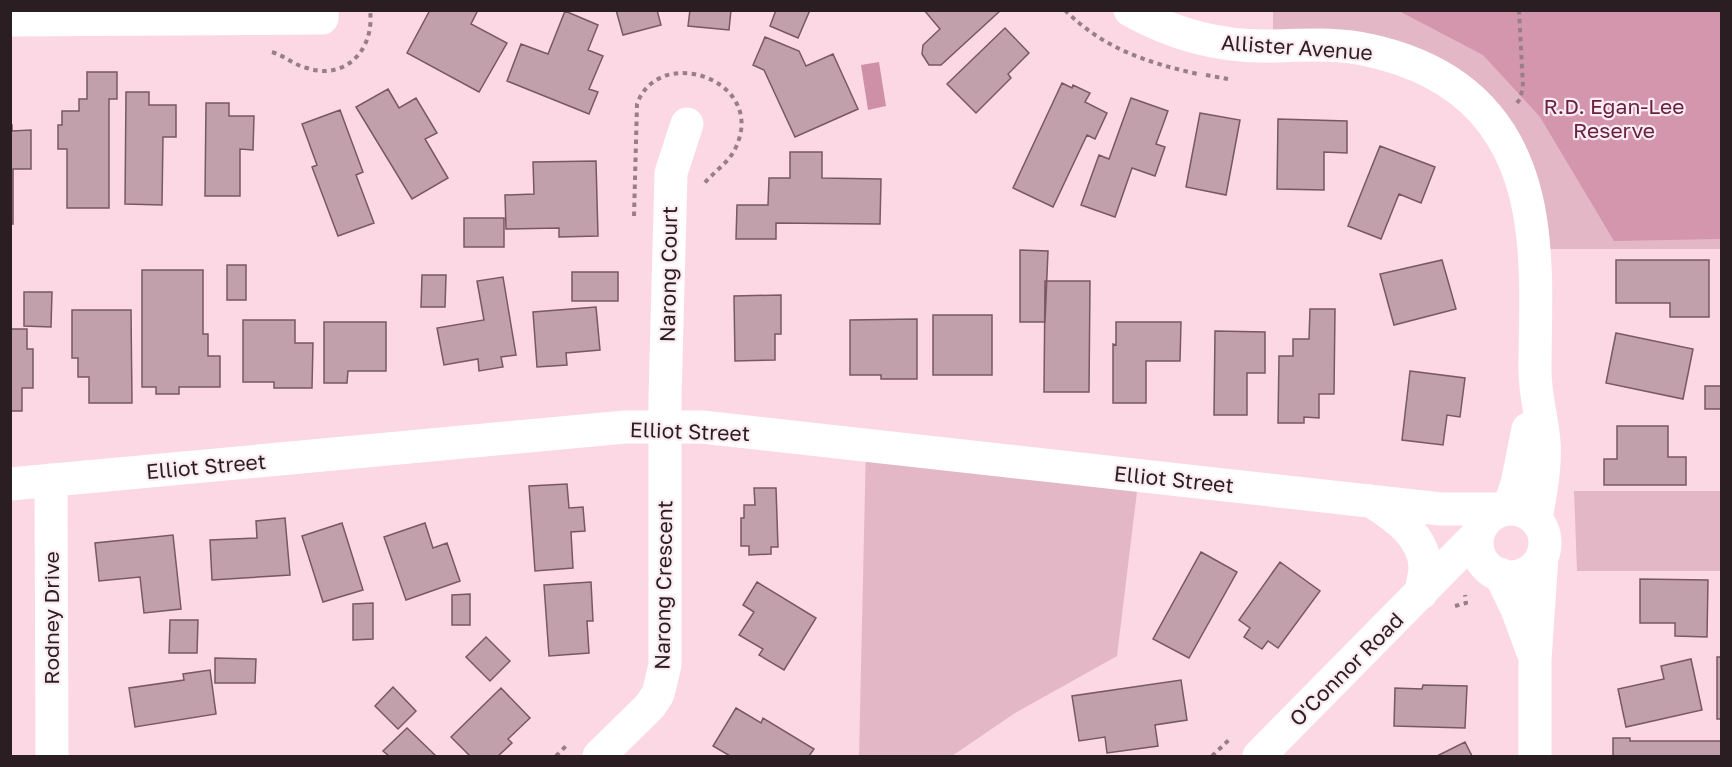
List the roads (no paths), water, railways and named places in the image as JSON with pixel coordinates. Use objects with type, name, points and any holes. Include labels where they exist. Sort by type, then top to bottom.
[{"type":"street","points":[[10,20],[322,18],[322,10]]},
{"type":"street","name":"Allister Avenue","points":[[1130,10],[1158,25],[1188,36],[1230,44],[1366,49],[1402,59],[1435,73],[1459,88],[1493,122],[1504,140],[1524,186],[1533,232],[1535,266],[1535,392],[1517,484],[1515,512]]},
{"type":"street","name":"Narong Court","points":[[665,426],[671,172],[687,124]]},
{"type":"street","name":"Elliot Street","points":[[10,484],[626,427],[665,426],[702,427],[1441,509],[1515,512]]},
{"type":"street","name":"Narong Crescent","points":[[600,756],[650,706],[658,694],[665,665],[665,426]]},
{"type":"street","name":"Rodney Drive","points":[[51,480],[52,756]]},
{"type":"street","name":"Elliot Street","points":[[1369,500],[1400,521],[1416,540],[1424,561],[1426,588]]},
{"type":"street","points":[[1426,588],[1495,572],[1510,577],[1520,576],[1537,565],[1545,547],[1545,537],[1515,512],[1487,518],[1478,534],[1479,554],[1483,562],[1495,572],[1517,609],[1535,660]]},
{"type":"street","name":"O'Connor Road","points":[[1259,756],[1478,534]]},
{"type":"street","points":[[1535,756],[1535,660],[1542,556]]},
{"type":"park label","name":"R.D. Egan-Lee Reserve","points":[[1614,118]]}]
